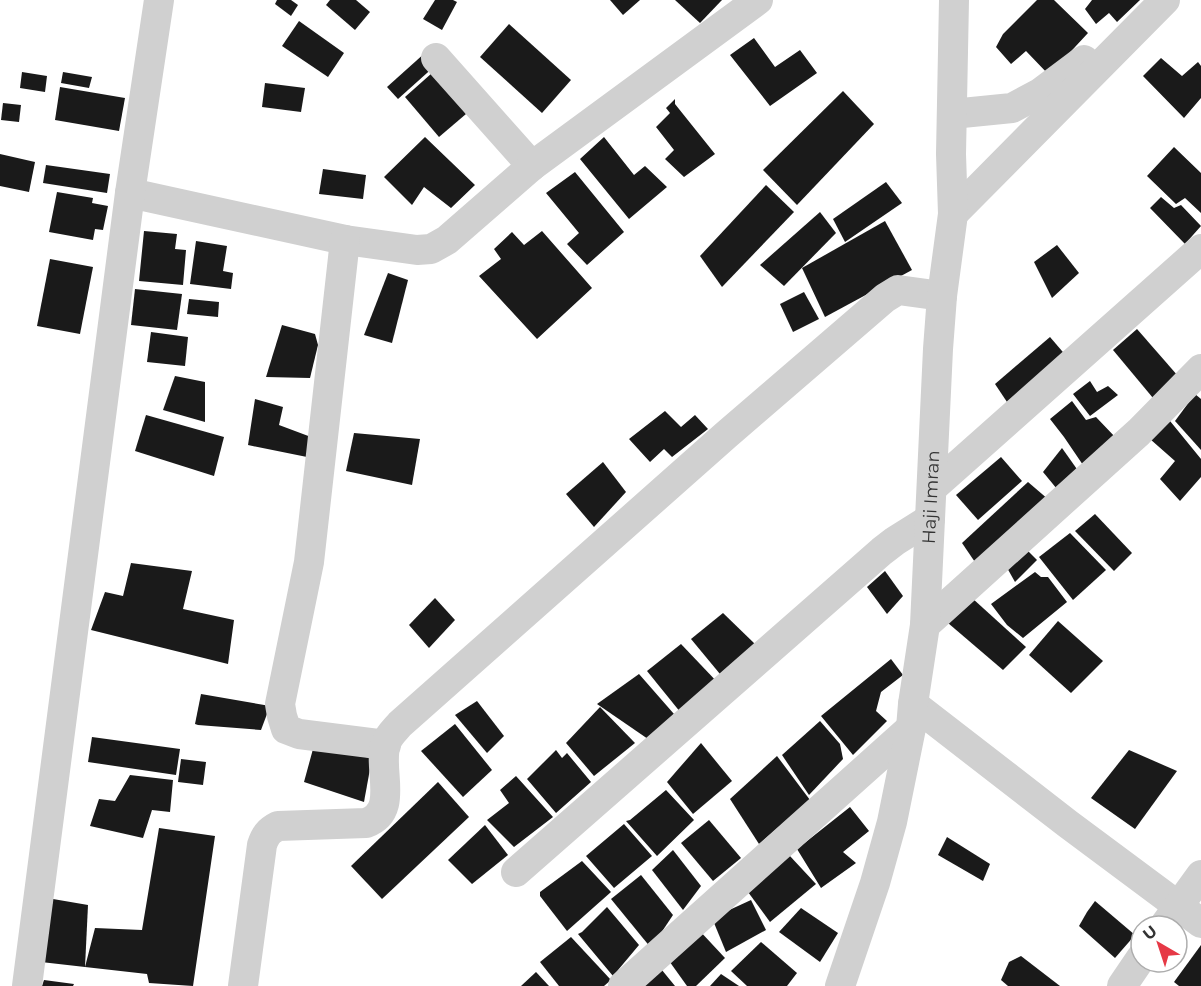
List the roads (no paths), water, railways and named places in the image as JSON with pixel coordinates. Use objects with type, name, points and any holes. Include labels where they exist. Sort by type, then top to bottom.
[{"type":"street","points":[[27,986],[130,193],[159,0]]},
{"type":"street","points":[[130,193],[345,240],[417,250],[431,249],[447,240],[532,165],[758,0]]},
{"type":"street","name":"Haji Imran","points":[[840,986],[875,883],[892,822],[912,716],[925,625],[938,349],[942,296],[953,214],[954,0]]},
{"type":"street","points":[[953,214],[1165,0]]},
{"type":"street","points":[[952,114],[1012,108],[1040,93],[1098,48]]},
{"type":"street","points":[[436,58],[532,165]]},
{"type":"street","points":[[345,240],[309,562],[280,704],[286,729],[299,734],[386,745]]},
{"type":"street","points":[[932,488],[1201,249]]},
{"type":"street","points":[[243,986],[262,845],[271,830],[278,826],[374,820],[380,814],[385,801],[386,745],[391,734],[400,724],[726,435],[885,298],[898,290],[942,296]]},
{"type":"street","points":[[925,625],[1139,432],[1201,369]]},
{"type":"street","points":[[516,872],[882,551],[930,519]]},
{"type":"street","points":[[623,986],[912,716],[1068,824],[1176,914]]},
{"type":"street","points":[[1183,914],[1201,875]]}]
